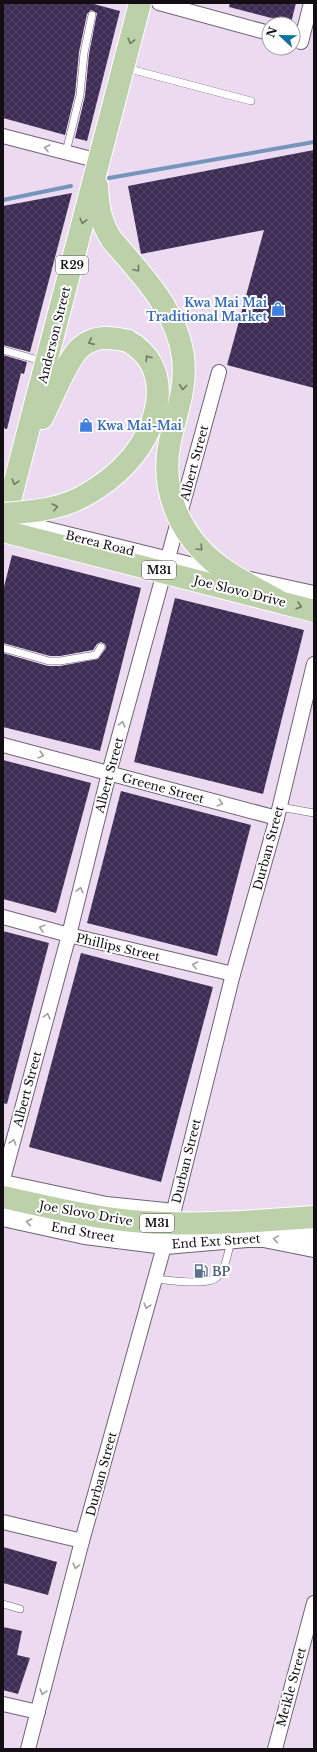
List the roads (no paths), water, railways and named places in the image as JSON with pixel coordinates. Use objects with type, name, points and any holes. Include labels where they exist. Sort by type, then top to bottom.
[{"type":"main road","name":"Anderson Street","points":[[3,521],[24,452],[140,3]]},
{"type":"main road","points":[[97,167],[99,211],[105,230],[157,296],[168,313],[178,337],[183,358],[182,394],[170,442],[167,464],[168,482],[178,517],[185,531],[198,548],[215,563],[236,577],[277,600]]},
{"type":"main road","points":[[3,521],[35,511],[60,506],[79,499],[98,488],[116,474],[132,456],[146,436],[154,416],[158,396],[154,368],[147,355],[139,348],[128,342],[114,338],[93,340],[80,347],[69,364],[24,452]]},
{"type":"main road","name":"Joe Slovo Drive","points":[[3,521],[314,610]]},
{"type":"main road","name":"Joe Slovo Drive","points":[[3,1197],[76,1213],[143,1222],[229,1224],[314,1218]]},
{"type":"main road","points":[[290,1227],[314,1218]]},
{"type":"street","points":[[159,3],[261,31]]},
{"type":"street","points":[[303,42],[311,3]]},
{"type":"street","points":[[3,136],[66,152],[97,167]]},
{"type":"street","name":"Albert Street","points":[[3,1179],[69,935],[108,773],[219,372]]},
{"type":"street","name":"Berea Road","points":[[3,521],[314,593]]},
{"type":"street","name":"Durban Street","points":[[28,1749],[82,1541],[173,1214],[233,974],[278,813],[314,664]]},
{"type":"street","name":"Greene Street","points":[[3,745],[108,773],[278,813]]},
{"type":"street","name":"Phillips Street","points":[[3,917],[69,935],[233,974]]},
{"type":"street","points":[[3,1185],[99,1206],[173,1214]]},
{"type":"street","name":"End Ext Street","points":[[173,1214],[290,1227],[314,1232]]},
{"type":"street","name":"End Street","points":[[3,1216],[85,1234],[164,1244]]},
{"type":"street","name":"End Ext Street","points":[[164,1244],[232,1238],[264,1237],[314,1247]]},
{"type":"street","points":[[3,1522],[82,1541]]},
{"type":"street","name":"Meikle Street","points":[[275,1749],[314,1603]]},
{"type":"street","points":[[3,1704],[38,1712]]},
{"type":"lane","points":[[66,152],[80,95],[84,53],[92,15]]},
{"type":"lane","points":[[124,67],[251,101]]},
{"type":"lane","points":[[3,350],[47,362]]},
{"type":"lane","points":[[3,648],[49,661],[60,661],[96,655],[101,647]]},
{"type":"lane","points":[[278,813],[314,813]]},
{"type":"lane","points":[[155,1279],[208,1282],[216,1279],[223,1268],[232,1238]]},
{"type":"lane","points":[[3,1604],[20,1609]]},
{"type":"waterway","points":[[109,178],[314,142]]},
{"type":"waterway","points":[[3,200],[71,186]]},
{"type":"place","name":"Kwa Mai Mai Traditional Market","points":[[278,309]]},
{"type":"place","name":"Kwa Mai-Mai","points":[[86,425]]},
{"type":"place","name":"BP","points":[[201,1271]]}]
